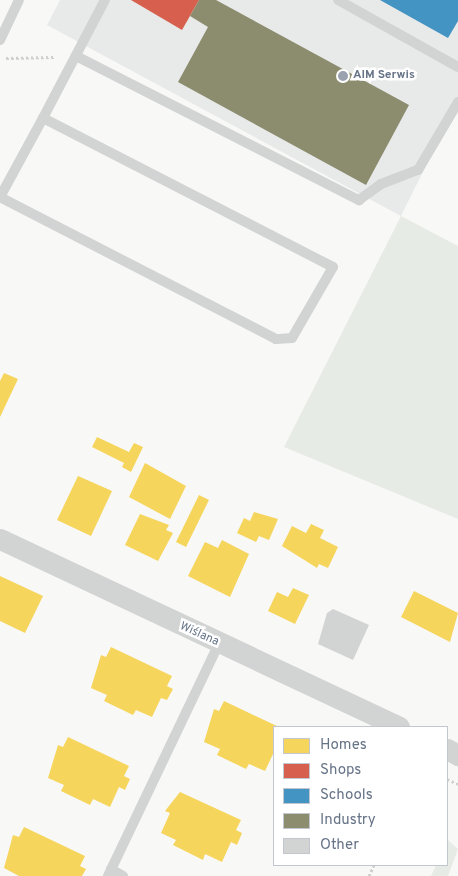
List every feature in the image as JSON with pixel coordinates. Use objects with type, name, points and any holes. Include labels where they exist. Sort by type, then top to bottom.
[{"type":"street","name":"Wiślana","points":[[0,539],[397,726]]},
{"type":"lane","points":[[0,40],[19,0]]},
{"type":"lane","points":[[43,118],[333,267],[292,338],[276,339],[0,197],[105,0]]},
{"type":"lane","points":[[338,0],[458,67]]},
{"type":"lane","points":[[76,56],[359,200],[381,184],[418,170],[458,102]]},
{"type":"lane","points":[[123,876],[110,873],[219,643]]},
{"type":"path","points":[[0,59],[76,56]]},
{"type":"shaded area","points":[[60,0],[458,0],[458,101],[401,216],[47,25]]},
{"type":"shaded area","points":[[401,216],[458,246],[458,519],[284,447]]},
{"type":"shaded area","points":[[448,840],[458,849],[448,876],[431,876],[436,866],[448,866]]},
{"type":"building: Homes","points":[[4,373],[18,379],[0,417],[0,381]]},
{"type":"building: Homes","points":[[97,437],[129,452],[134,443],[143,447],[131,472],[122,467],[124,463],[92,447]]},
{"type":"building: Homes","points":[[145,463],[186,486],[170,519],[129,497]]},
{"type":"building: Homes","points":[[78,476],[112,491],[91,536],[57,520]]},
{"type":"building: Homes","points":[[199,495],[209,500],[186,547],[176,542]]},
{"type":"building: Homes","points":[[254,512],[278,519],[269,540],[259,536],[256,542],[237,533],[244,518],[250,521]]},
{"type":"building: Homes","points":[[140,514],[169,525],[166,530],[173,533],[158,561],[125,545]]},
{"type":"building: Homes","points":[[311,524],[324,530],[320,538],[338,547],[328,568],[319,564],[317,568],[282,546],[292,526],[306,533]]},
{"type":"building: Homes","points":[[222,540],[249,554],[230,597],[188,576],[205,542],[218,548]]},
{"type":"building: Homes","points":[[0,576],[43,596],[25,633],[0,621]]},
{"type":"building: Homes","points":[[293,588],[309,595],[295,624],[268,611],[277,592],[288,597]]},
{"type":"building: Homes","points":[[414,591],[458,613],[450,642],[401,617]]},
{"type":"building: Homes","points":[[111,647],[172,676],[167,686],[173,689],[167,700],[161,698],[152,717],[136,710],[133,715],[104,701],[107,695],[91,688],[101,655],[106,657]]},
{"type":"building: Homes","points":[[224,701],[277,726],[273,726],[273,754],[265,771],[249,764],[246,769],[217,755],[220,749],[204,742],[214,709],[219,711]]},
{"type":"building: Homes","points":[[68,737],[129,766],[124,776],[130,779],[125,790],[119,787],[110,807],[93,799],[90,805],[61,791],[64,785],[48,778],[58,745],[63,747]]},
{"type":"building: Homes","points":[[180,792],[241,820],[236,830],[242,833],[237,845],[231,842],[222,862],[205,854],[203,860],[173,845],[176,840],[161,833],[170,813],[165,811]]},
{"type":"building: Homes","points":[[24,827],[85,856],[80,866],[86,869],[82,876],[19,876],[4,868],[13,835],[19,837]]},
{"type":"building: Shops","points":[[131,0],[199,0],[182,30]]},
{"type":"building: Schools","points":[[380,0],[458,0],[458,21],[448,38]]},
{"type":"building: Industry","points":[[199,0],[216,0],[409,105],[366,185],[178,82],[208,27],[190,16]]},
{"type":"building: Other","points":[[333,609],[369,625],[353,660],[318,644],[327,613]]},
{"type":"place","name":"AIM Serwis","points":[[343,76]]}]
